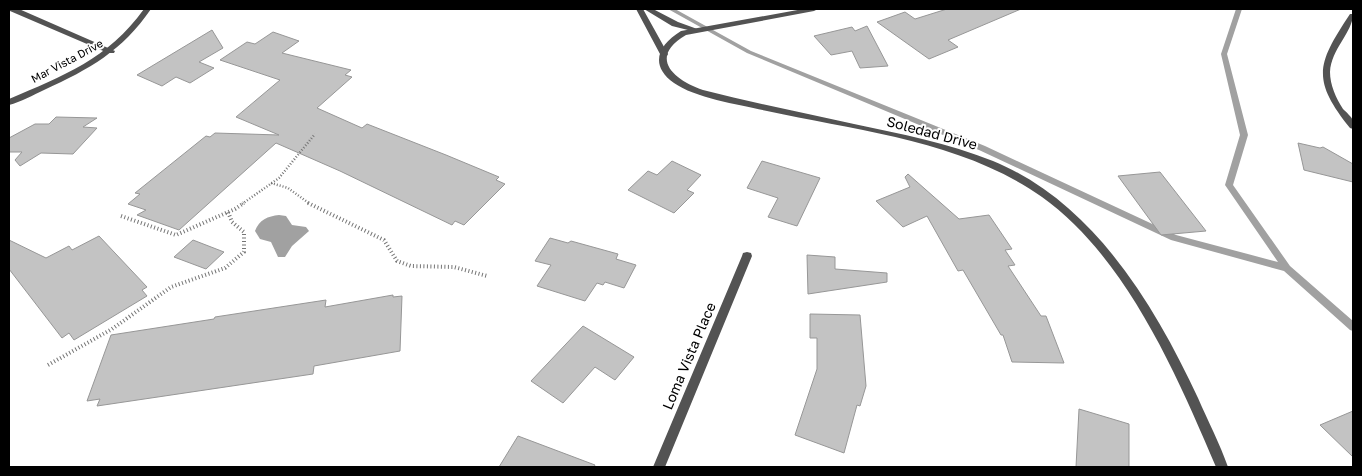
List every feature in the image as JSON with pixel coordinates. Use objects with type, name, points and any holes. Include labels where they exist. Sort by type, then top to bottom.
[{"type":"street","points":[[13,9],[111,51]]},
{"type":"street","name":"Mar Vista Drive","points":[[9,102],[55,82],[111,51],[125,40],[137,26],[147,9]]},
{"type":"street","name":"Soledad Drive","points":[[639,9],[664,54],[664,67],[673,79],[700,92],[939,147],[1006,171],[1034,186],[1065,212],[1094,241],[1140,302],[1169,349],[1222,467]]},
{"type":"street","points":[[648,9],[675,24],[696,30]]},
{"type":"street","points":[[664,54],[666,46],[673,38],[696,30],[814,9]]},
{"type":"street","points":[[1353,16],[1340,36],[1326,66],[1326,83],[1330,96],[1353,126]]},
{"type":"street","name":"Loma Vista Place","points":[[659,467],[747,256]]},
{"type":"path","points":[[121,216],[176,235],[236,209],[272,183],[315,134]]},
{"type":"path","points":[[272,183],[288,188],[314,207],[384,240],[397,261],[411,266],[454,267],[487,276]]},
{"type":"path","points":[[48,365],[112,330],[171,287],[225,268],[244,252],[244,232],[232,222],[228,212]]},
{"type":"shaded area","points":[[279,215],[286,216],[292,225],[306,227],[309,231],[292,246],[285,257],[278,257],[271,242],[260,239],[255,231],[264,219]]},
{"type":"building","points":[[947,9],[1021,9],[948,40],[958,47],[929,59],[877,22],[905,12],[915,19]]},
{"type":"building","points":[[867,26],[888,66],[860,68],[852,51],[831,55],[814,36],[852,27],[855,31]]},
{"type":"building","points":[[212,30],[223,48],[199,62],[214,68],[190,83],[176,77],[162,86],[137,75]]},
{"type":"building","points":[[273,32],[299,41],[282,53],[351,70],[345,75],[352,77],[317,108],[362,128],[367,124],[446,155],[499,177],[496,180],[505,184],[464,225],[455,221],[452,225],[340,171],[276,143],[179,230],[137,215],[146,210],[128,204],[140,194],[135,193],[206,136],[210,137],[215,133],[279,135],[236,117],[280,80],[220,60],[247,42],[255,44]]},
{"type":"building","points":[[56,117],[97,118],[83,127],[97,128],[73,154],[41,153],[20,166],[15,160],[22,152],[9,152],[9,138],[35,124],[49,124]]},
{"type":"building","points":[[1298,143],[1323,147],[1353,164],[1353,182],[1304,170]]},
{"type":"building","points":[[672,161],[701,175],[687,190],[694,193],[674,213],[628,190],[648,171],[657,175]]},
{"type":"building","points":[[762,161],[820,178],[797,226],[768,217],[778,198],[747,188]]},
{"type":"building","points":[[1160,172],[1206,231],[1161,235],[1118,176]]},
{"type":"building","points":[[908,174],[959,219],[989,215],[1012,249],[1005,250],[1015,265],[1008,266],[1041,316],[1046,316],[1064,363],[1012,362],[1003,335],[1001,335],[963,270],[958,271],[927,216],[903,227],[876,201],[910,187],[905,177]]},
{"type":"building","points":[[99,236],[147,287],[142,290],[147,296],[74,340],[69,333],[62,338],[9,269],[9,240],[46,258],[69,246],[72,250]]},
{"type":"building","points":[[550,238],[568,243],[571,241],[618,254],[616,259],[636,265],[624,288],[605,282],[603,285],[597,283],[585,301],[537,286],[551,265],[535,261]]},
{"type":"building","points":[[193,240],[224,252],[206,269],[174,257]]},
{"type":"building","points":[[807,255],[835,257],[835,269],[887,273],[887,282],[808,294]]},
{"type":"building","points":[[393,295],[393,297],[402,296],[400,351],[314,366],[313,374],[97,406],[100,399],[87,401],[111,335],[326,300],[325,307]]},
{"type":"building","points":[[810,314],[860,315],[866,386],[860,406],[857,405],[844,453],[795,435],[817,369],[817,338],[810,338]]},
{"type":"building","points":[[583,326],[634,357],[615,380],[595,367],[563,403],[531,381]]},
{"type":"building","points":[[1079,409],[1129,424],[1129,467],[1076,467]]},
{"type":"building","points":[[1353,411],[1353,457],[1320,425]]},
{"type":"building","points":[[518,436],[595,465],[594,467],[499,467]]},
{"type":"waterway","points":[[671,9],[749,52],[982,148],[1174,238],[1287,268]]},
{"type":"waterway","points":[[1239,9],[1224,54],[1244,135],[1229,185],[1287,268]]},
{"type":"waterway","points":[[1287,268],[1353,327]]}]
